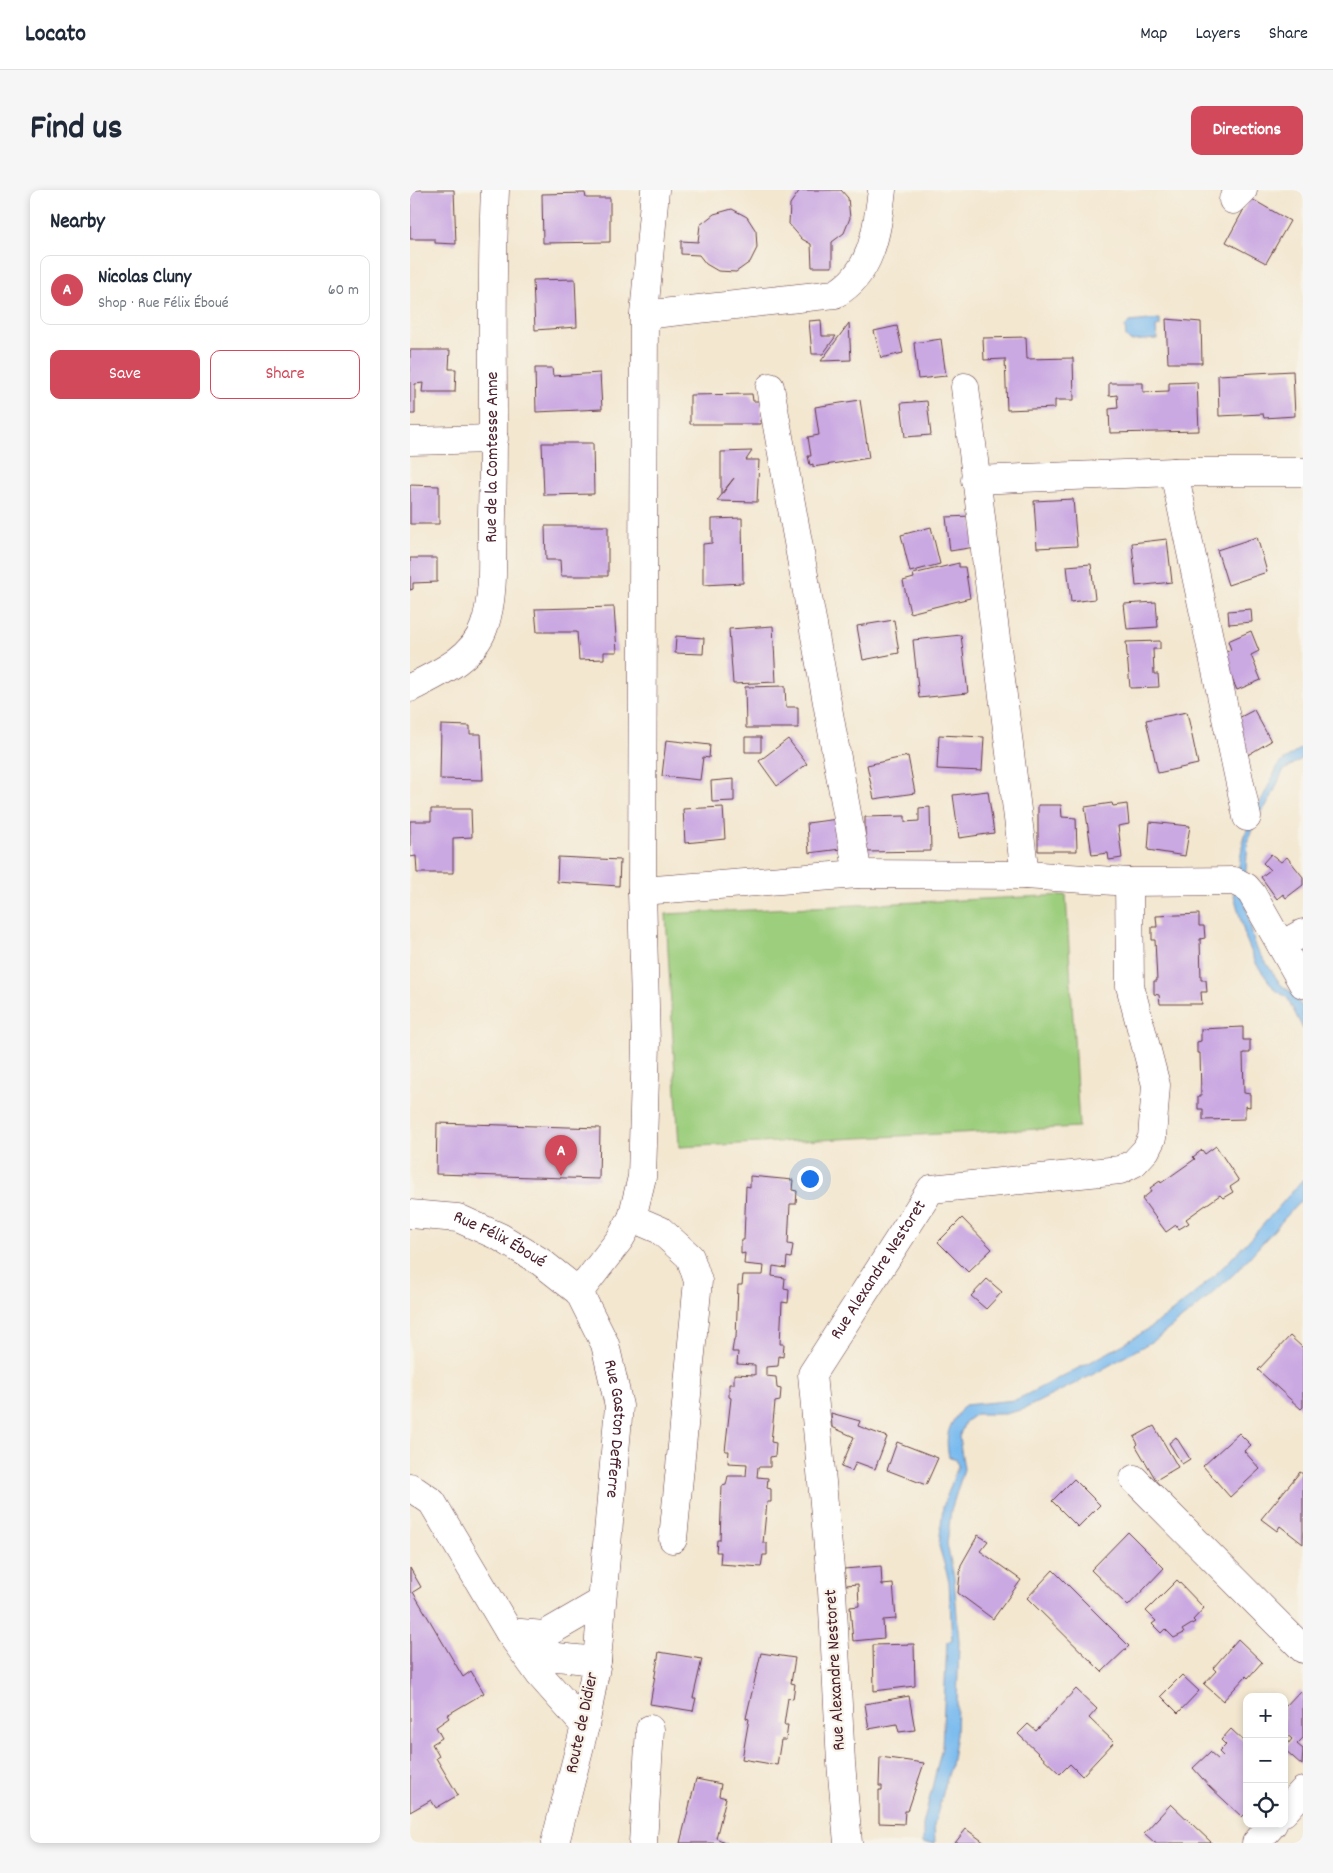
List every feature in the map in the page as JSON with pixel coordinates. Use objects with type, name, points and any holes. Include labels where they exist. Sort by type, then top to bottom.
[{"type":"street","name":"Rue de la Comtesse Anne","points":[[410,688],[449,668],[472,648],[484,628],[490,594],[494,439],[495,190]]},
{"type":"street","points":[[579,1292],[620,1238],[632,1218],[642,1176],[646,1054],[642,890],[644,315],[655,190]]},
{"type":"street","points":[[644,315],[835,294],[855,280],[866,264],[878,220],[882,190]]},
{"type":"street","points":[[770,387],[858,874]]},
{"type":"street","points":[[964,387],[1025,875]]},
{"type":"street","points":[[410,441],[494,439]]},
{"type":"street","points":[[976,480],[1174,472],[1303,472]]},
{"type":"street","points":[[1174,472],[1247,817]]},
{"type":"street","points":[[642,890],[858,874],[1025,875],[1129,882],[1234,882],[1246,887],[1292,939],[1303,984]]},
{"type":"street","name":"Rue Alexandre Nestoret","points":[[848,1843],[841,1763],[832,1590],[812,1374],[931,1189],[1120,1170],[1134,1163],[1146,1150],[1152,1138],[1156,1085],[1130,986],[1129,882]]},
{"type":"street","name":"Rue Félix Éboué","points":[[410,1214],[458,1218],[500,1237],[540,1262],[579,1292]]},
{"type":"street","points":[[632,1218],[660,1230],[690,1257],[698,1282],[673,1539]]},
{"type":"street","name":"Rue Gaston Defferre","points":[[579,1292],[605,1344],[618,1406],[601,1602]]},
{"type":"street","points":[[1134,1479],[1303,1649]]},
{"type":"street","points":[[410,1487],[432,1502],[509,1632],[540,1675],[585,1726]]},
{"type":"street","points":[[509,1632],[544,1635],[601,1602]]},
{"type":"street","name":"Route de Didier","points":[[555,1843],[585,1726],[596,1661],[601,1602]]},
{"type":"street","points":[[509,1632],[547,1656],[596,1661]]},
{"type":"street","points":[[643,1843],[650,1728]]},
{"type":"street","points":[[1288,1808],[1303,1791]]},
{"type":"street","points":[[1256,1843],[1269,1828]]},
{"type":"green space","points":[[1066,895],[1079,1127],[679,1147],[666,914]]},
{"type":"water","points":[[1160,319],[1160,326],[1156,327],[1157,339],[1130,341],[1126,337],[1125,327],[1129,322]]},
{"type":"water","points":[[1303,747],[1303,758],[1283,771],[1270,800],[1255,822],[1248,840],[1244,897],[1255,946],[1281,985],[1294,994],[1303,1009],[1303,1029],[1287,997],[1275,990],[1257,965],[1246,939],[1234,895],[1244,836],[1279,764]]},
{"type":"water","points":[[1303,1179],[1303,1198],[1235,1273],[1195,1309],[1156,1339],[1094,1374],[1024,1409],[1005,1414],[976,1414],[965,1422],[959,1437],[964,1469],[951,1510],[947,1544],[954,1577],[959,1642],[956,1734],[951,1765],[934,1825],[935,1843],[923,1843],[923,1825],[942,1747],[947,1642],[952,1641],[949,1581],[939,1546],[943,1507],[958,1466],[956,1459],[949,1457],[947,1441],[955,1417],[965,1405],[1015,1400],[1024,1396],[1106,1354],[1154,1325],[1195,1293],[1233,1257]]},
{"type":"building","points":[[410,190],[454,190],[456,244],[435,243],[435,239],[410,239]]},
{"type":"building","points":[[800,190],[841,190],[848,198],[850,218],[844,233],[832,242],[832,267],[812,267],[811,244],[802,239],[789,224],[790,204]]},
{"type":"building","points":[[585,193],[586,198],[610,198],[610,242],[543,243],[542,194]]},
{"type":"building","points":[[1250,198],[1290,221],[1266,263],[1226,242]]},
{"type":"building","points":[[732,209],[747,217],[756,231],[757,248],[750,262],[736,272],[718,271],[706,264],[699,255],[681,254],[681,241],[698,242],[700,225],[714,214]]},
{"type":"building","points":[[575,279],[577,327],[535,330],[533,280]]},
{"type":"building","points":[[1166,319],[1201,322],[1202,363],[1168,363]]},
{"type":"building","points":[[821,320],[822,336],[836,336],[823,354],[812,354],[809,321]]},
{"type":"building","points":[[849,323],[851,360],[821,361]]},
{"type":"building","points":[[897,326],[903,353],[881,358],[874,331]]},
{"type":"building","points":[[1026,337],[1027,359],[1073,358],[1074,400],[1055,400],[1055,408],[1007,410],[1005,359],[984,360],[983,338]]},
{"type":"building","points":[[941,339],[946,376],[918,379],[914,343]]},
{"type":"building","points":[[410,350],[450,350],[449,369],[456,369],[455,392],[422,392],[423,383],[415,384],[415,414],[410,414]]},
{"type":"building","points":[[535,368],[552,368],[553,376],[600,373],[602,409],[536,412]]},
{"type":"building","points":[[1293,371],[1295,416],[1264,418],[1263,414],[1219,416],[1218,375]]},
{"type":"building","points":[[1197,382],[1199,431],[1110,433],[1109,409],[1118,408],[1117,395],[1109,396],[1109,383],[1143,383],[1143,392],[1169,391],[1169,383]]},
{"type":"building","points":[[752,394],[753,401],[762,401],[761,424],[690,424],[690,395]]},
{"type":"building","points":[[860,400],[869,458],[813,467],[813,464],[810,465],[808,456],[811,456],[808,437],[819,435],[815,407]]},
{"type":"building","points":[[927,401],[931,435],[905,437],[901,403]]},
{"type":"building","points":[[542,443],[593,443],[594,494],[544,495]]},
{"type":"building","points":[[752,451],[746,460],[759,460],[757,502],[717,501],[734,478],[721,494],[721,452]]},
{"type":"building","points":[[410,485],[439,486],[439,524],[410,524]]},
{"type":"building","points":[[1073,499],[1077,546],[1037,548],[1034,501]]},
{"type":"building","points":[[972,516],[975,547],[950,551],[946,517]]},
{"type":"building","points":[[742,518],[743,583],[703,585],[703,544],[712,543],[712,519]]},
{"type":"building","points":[[545,526],[608,526],[608,576],[561,576],[560,560],[546,560]]},
{"type":"building","points":[[931,527],[940,564],[910,572],[901,535]]},
{"type":"building","points":[[1257,537],[1267,572],[1228,585],[1217,550]]},
{"type":"building","points":[[1167,539],[1172,582],[1136,586],[1132,543]]},
{"type":"building","points":[[410,558],[437,558],[437,582],[413,583],[413,589],[410,590]]},
{"type":"building","points":[[959,563],[959,567],[965,567],[970,598],[910,613],[903,581],[914,578],[913,574]]},
{"type":"building","points":[[1091,564],[1095,599],[1071,602],[1067,566]]},
{"type":"building","points":[[1156,602],[1158,627],[1127,629],[1124,604]]},
{"type":"building","points":[[614,607],[617,652],[604,652],[604,659],[579,660],[577,632],[537,632],[535,609]]},
{"type":"building","points":[[1251,609],[1252,622],[1229,624],[1228,611]]},
{"type":"building","points":[[894,620],[899,653],[863,660],[857,626]]},
{"type":"building","points":[[773,626],[776,682],[733,684],[729,629]]},
{"type":"building","points":[[1251,631],[1259,651],[1251,655],[1261,680],[1237,690],[1221,654],[1231,650],[1228,641]]},
{"type":"building","points":[[961,635],[968,693],[919,698],[913,640]]},
{"type":"building","points":[[676,636],[704,638],[703,654],[675,653]]},
{"type":"building","points":[[1160,641],[1160,649],[1153,649],[1154,674],[1158,674],[1159,687],[1130,688],[1126,642]]},
{"type":"building","points":[[785,686],[786,707],[798,707],[798,728],[746,728],[745,687]]},
{"type":"building","points":[[1254,710],[1271,741],[1246,756],[1229,723]]},
{"type":"building","points":[[1187,712],[1198,764],[1158,773],[1146,720]]},
{"type":"building","points":[[441,725],[470,726],[470,734],[481,734],[483,780],[440,779]]},
{"type":"building","points":[[939,735],[984,737],[982,771],[937,769]]},
{"type":"building","points":[[745,737],[761,737],[761,752],[745,752]]},
{"type":"building","points":[[788,739],[807,764],[777,786],[759,761]]},
{"type":"building","points":[[666,740],[710,745],[709,758],[703,757],[700,780],[662,776]]},
{"type":"building","points":[[908,756],[915,793],[874,799],[867,765]]},
{"type":"building","points":[[734,779],[734,801],[712,802],[711,781]]},
{"type":"building","points":[[988,791],[994,833],[959,838],[953,795]]},
{"type":"building","points":[[1112,803],[1113,806],[1127,804],[1129,824],[1118,826],[1122,858],[1109,860],[1108,853],[1092,855],[1085,807]]},
{"type":"building","points":[[1038,805],[1061,805],[1062,817],[1076,818],[1077,851],[1038,851]]},
{"type":"building","points":[[723,807],[725,839],[685,843],[683,809]]},
{"type":"building","points":[[930,807],[931,851],[865,852],[865,817],[905,816],[905,822],[919,821],[919,808]]},
{"type":"building","points":[[431,809],[471,809],[472,837],[453,838],[453,873],[417,873],[416,856],[410,857],[410,821],[431,821]]},
{"type":"building","points":[[838,819],[841,849],[809,853],[807,823]]},
{"type":"building","points":[[1150,822],[1190,826],[1185,856],[1148,850]]},
{"type":"building","points":[[1271,854],[1281,862],[1287,857],[1303,877],[1303,885],[1286,898],[1283,894],[1277,899],[1261,877],[1270,870],[1263,863]]},
{"type":"building","points":[[558,857],[620,860],[619,886],[557,882]]},
{"type":"building","points":[[1199,914],[1199,926],[1204,926],[1205,938],[1200,939],[1201,980],[1206,980],[1207,992],[1201,992],[1202,1004],[1160,1004],[1159,995],[1154,994],[1154,981],[1157,981],[1155,940],[1152,940],[1152,927],[1157,927],[1156,916]]},
{"type":"building","points":[[1243,1027],[1243,1040],[1250,1040],[1250,1053],[1243,1053],[1244,1093],[1250,1094],[1250,1107],[1245,1106],[1245,1119],[1203,1120],[1203,1109],[1198,1109],[1198,1096],[1201,1096],[1200,1053],[1197,1053],[1197,1042],[1201,1041],[1201,1029]]},
{"type":"building","points":[[437,1123],[600,1128],[599,1179],[436,1174]]},
{"type":"building","points":[[1216,1146],[1239,1181],[1230,1187],[1233,1192],[1223,1198],[1220,1195],[1186,1219],[1189,1223],[1179,1229],[1176,1225],[1166,1232],[1142,1199],[1152,1191],[1150,1188],[1160,1181],[1161,1183],[1195,1159],[1193,1157],[1202,1150],[1205,1154]]},
{"type":"building","points":[[750,1176],[793,1180],[792,1190],[797,1191],[796,1204],[790,1204],[788,1244],[793,1245],[791,1258],[787,1257],[786,1268],[773,1266],[772,1276],[785,1278],[784,1289],[789,1290],[788,1303],[782,1302],[780,1344],[784,1344],[783,1357],[779,1356],[778,1366],[766,1367],[766,1376],[776,1377],[777,1388],[781,1389],[780,1401],[775,1402],[771,1442],[776,1443],[775,1456],[770,1457],[770,1467],[758,1467],[757,1477],[768,1478],[767,1488],[771,1489],[771,1502],[767,1502],[763,1543],[767,1543],[767,1555],[763,1555],[761,1567],[720,1564],[721,1552],[716,1552],[717,1540],[720,1540],[722,1486],[726,1485],[728,1476],[746,1476],[747,1464],[728,1463],[729,1451],[725,1451],[731,1398],[729,1397],[729,1384],[734,1384],[734,1374],[755,1375],[755,1365],[737,1364],[738,1352],[732,1352],[734,1339],[736,1338],[738,1285],[742,1285],[743,1275],[763,1275],[764,1266],[744,1264],[745,1253],[741,1254],[741,1240],[744,1240],[746,1186],[750,1187]]},
{"type":"building","points":[[962,1218],[992,1249],[968,1272],[938,1242]]},
{"type":"building","points":[[987,1279],[1002,1292],[986,1309],[971,1296]]},
{"type":"building","points":[[1290,1336],[1303,1348],[1303,1407],[1301,1409],[1258,1370]]},
{"type":"building","points":[[831,1413],[860,1421],[858,1426],[887,1437],[875,1469],[856,1462],[852,1471],[841,1467],[854,1437],[832,1427]]},
{"type":"building","points":[[1154,1426],[1178,1467],[1156,1480],[1136,1446],[1138,1444],[1134,1437]]},
{"type":"building","points":[[1239,1433],[1251,1445],[1244,1451],[1260,1469],[1230,1497],[1203,1466]]},
{"type":"building","points":[[1176,1437],[1190,1459],[1182,1464],[1169,1443]]},
{"type":"building","points":[[897,1442],[938,1458],[926,1485],[887,1470]]},
{"type":"building","points":[[1300,1472],[1303,1474],[1303,1544],[1280,1526],[1277,1531],[1261,1519]]},
{"type":"building","points":[[1074,1479],[1100,1505],[1078,1527],[1052,1501]]},
{"type":"building","points":[[1128,1532],[1164,1568],[1128,1606],[1091,1570]]},
{"type":"building","points":[[978,1535],[988,1541],[980,1551],[1021,1580],[993,1619],[958,1593],[961,1565]]},
{"type":"building","points":[[881,1566],[882,1585],[893,1584],[896,1619],[883,1620],[884,1638],[853,1641],[850,1607],[859,1606],[858,1584],[846,1585],[844,1569]]},
{"type":"building","points":[[410,1568],[421,1587],[413,1592],[463,1677],[471,1671],[484,1693],[447,1715],[449,1718],[436,1727],[442,1738],[432,1744],[439,1756],[436,1758],[458,1795],[436,1808],[431,1800],[410,1812]]},
{"type":"building","points":[[1053,1570],[1129,1646],[1102,1672],[1027,1598]]},
{"type":"building","points":[[1177,1580],[1204,1608],[1193,1620],[1195,1622],[1182,1630],[1184,1633],[1174,1638],[1165,1629],[1161,1633],[1152,1624],[1156,1621],[1146,1611]]},
{"type":"building","points":[[1238,1639],[1262,1662],[1223,1701],[1204,1684],[1216,1671],[1213,1668]]},
{"type":"building","points":[[914,1644],[915,1686],[874,1691],[873,1645]]},
{"type":"building","points":[[659,1652],[702,1659],[693,1698],[696,1698],[693,1711],[650,1704]]},
{"type":"building","points":[[761,1653],[795,1658],[791,1683],[795,1684],[793,1699],[788,1698],[784,1725],[788,1725],[786,1740],[781,1740],[777,1765],[742,1759],[749,1719],[746,1718]]},
{"type":"building","points":[[1182,1675],[1199,1691],[1178,1713],[1161,1696]]},
{"type":"building","points":[[1076,1689],[1097,1709],[1089,1718],[1114,1742],[1082,1776],[1070,1764],[1060,1774],[1018,1734],[1028,1724],[1036,1731]]},
{"type":"building","points":[[1300,1691],[1303,1694],[1303,1738],[1297,1744],[1303,1749],[1302,1765],[1288,1753],[1288,1744],[1292,1739],[1288,1736],[1288,1704]]},
{"type":"building","points":[[909,1696],[915,1730],[899,1732],[897,1724],[869,1729],[865,1704]]},
{"type":"building","points":[[1231,1729],[1243,1740],[1242,1817],[1193,1768],[1210,1752],[1219,1760],[1223,1756],[1219,1752],[1226,1745],[1221,1740]]},
{"type":"building","points":[[880,1757],[924,1763],[908,1811],[905,1811],[904,1824],[879,1823],[879,1790],[882,1790],[882,1786],[879,1786]]},
{"type":"building","points":[[696,1779],[721,1784],[719,1796],[726,1798],[716,1838],[727,1843],[680,1843]]},
{"type":"building","points":[[1171,1804],[1212,1843],[1155,1843],[1144,1833]]},
{"type":"building","points":[[966,1829],[985,1843],[955,1843]]},
{"type":"place","name":"Nicolas Cluny","points":[[561,1176]]}]
